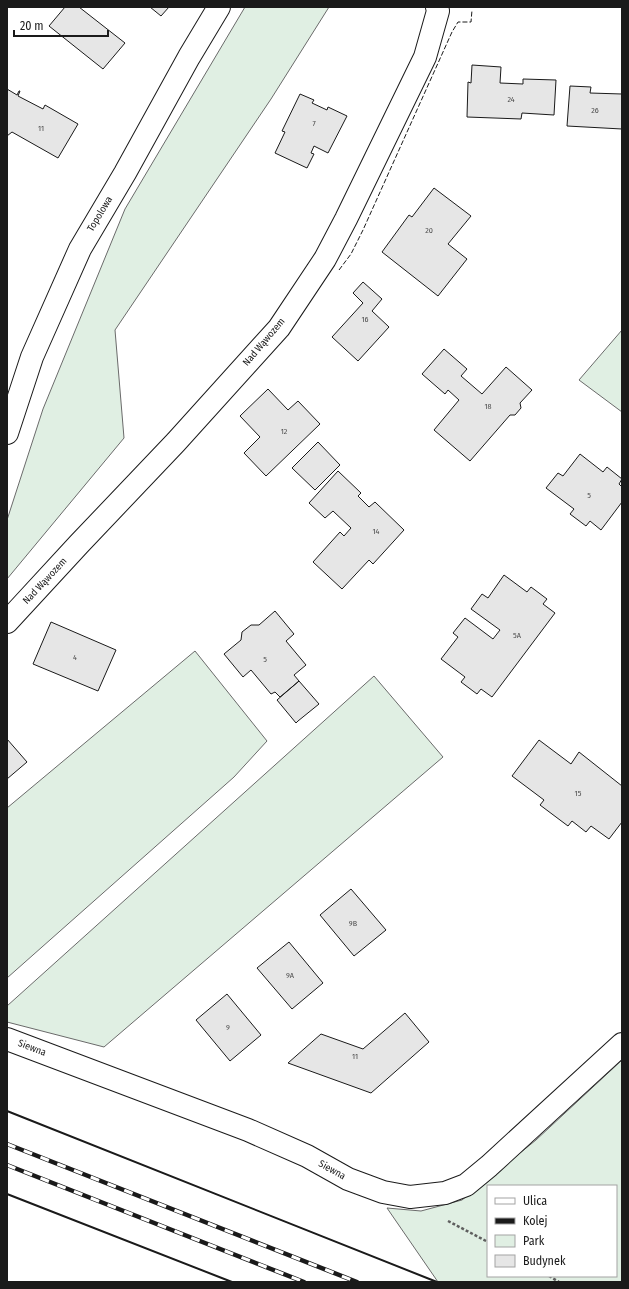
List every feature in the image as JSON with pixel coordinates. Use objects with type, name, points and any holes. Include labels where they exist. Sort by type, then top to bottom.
[{"type":"street","name":"Topolowa","points":[[7,433],[32,357],[80,249],[219,7]]},
{"type":"street","name":"Nad Wąwozem","points":[[7,622],[176,442],[279,328],[326,259],[346,219],[425,57],[438,11],[437,7]]},
{"type":"street","name":"Siewna","points":[[7,1039],[248,1130],[307,1156],[348,1179],[382,1192],[410,1197],[444,1193],[466,1185],[489,1166],[622,1044]]},
{"type":"path","points":[[443,1218],[487,1241]]},
{"type":"green space","points":[[245,7],[329,7],[271,99],[115,330],[124,438],[7,579],[7,520],[43,409],[125,209]]},
{"type":"green space","points":[[622,330],[622,412],[579,380]]},
{"type":"green space","points":[[195,651],[267,741],[234,777],[7,978],[7,808]]},
{"type":"green space","points":[[374,676],[443,757],[104,1047],[7,1022],[7,1006]]},
{"type":"green space","points":[[622,1060],[622,1282],[438,1282],[387,1208],[421,1211],[462,1200],[536,1140]]},
{"type":"building","points":[[65,7],[79,7],[125,43],[103,69],[49,26]]},
{"type":"building","points":[[150,7],[169,7],[161,16]]},
{"type":"building","points":[[472,65],[501,67],[500,83],[523,84],[523,79],[556,80],[554,115],[522,113],[521,119],[467,117],[468,82],[471,83]]},
{"type":"building","points":[[570,86],[591,87],[590,93],[622,94],[622,129],[567,126]]},
{"type":"building","points":[[7,89],[17,95],[20,91],[18,96],[43,109],[45,105],[78,124],[58,158],[12,132],[7,136]]},
{"type":"building","points":[[300,94],[314,100],[312,103],[327,110],[328,107],[347,116],[328,153],[314,146],[311,153],[314,154],[307,168],[275,153],[285,132],[282,131]]},
{"type":"building","points":[[434,188],[471,216],[448,244],[467,259],[438,296],[382,252],[409,215],[412,217]]},
{"type":"building","points":[[363,282],[382,299],[372,311],[389,327],[358,361],[332,337],[363,303],[353,293]]},
{"type":"building","points":[[444,349],[467,369],[461,376],[482,394],[506,367],[532,390],[520,403],[521,408],[515,415],[510,415],[470,461],[434,430],[459,400],[448,390],[445,394],[422,374]]},
{"type":"building","points":[[268,389],[288,410],[298,401],[320,424],[266,476],[244,453],[260,437],[240,416]]},
{"type":"building","points":[[318,442],[340,465],[315,490],[292,468]]},
{"type":"building","points":[[580,454],[603,472],[607,467],[622,479],[619,484],[622,487],[622,502],[601,530],[590,521],[586,526],[570,514],[574,509],[546,488],[558,473],[563,476]]},
{"type":"building","points":[[338,471],[361,493],[358,496],[369,507],[375,502],[404,530],[373,564],[369,560],[342,589],[313,562],[340,532],[344,536],[351,528],[333,511],[325,518],[309,503]]},
{"type":"building","points":[[504,575],[527,592],[531,587],[547,599],[543,604],[555,613],[492,697],[481,689],[477,694],[461,682],[465,677],[441,659],[458,637],[453,633],[465,618],[493,639],[500,630],[471,609],[482,594],[488,598]]},
{"type":"building","points":[[275,611],[294,634],[286,641],[306,665],[294,675],[299,681],[280,697],[275,692],[271,694],[251,670],[243,677],[224,654],[241,640],[242,632],[251,625],[259,625]]},
{"type":"building","points":[[51,622],[116,650],[98,691],[33,664]]},
{"type":"building","points":[[299,681],[319,704],[296,723],[277,700]]},
{"type":"building","points":[[7,739],[27,762],[7,779]]},
{"type":"building","points":[[539,740],[571,764],[579,752],[622,786],[622,822],[609,839],[591,826],[586,832],[572,821],[568,826],[540,805],[544,800],[512,776]]},
{"type":"building","points":[[351,889],[386,930],[354,956],[320,915]]},
{"type":"building","points":[[289,942],[323,983],[292,1009],[257,968]]},
{"type":"building","points":[[227,994],[261,1035],[230,1061],[196,1020]]},
{"type":"building","points":[[405,1013],[429,1042],[371,1093],[288,1063],[321,1034],[363,1049]]},
{"type":"railway","points":[[7,1144],[357,1282]]},
{"type":"railway","points":[[7,1165],[304,1282]]},
{"type":"fence","points":[[339,270],[351,254],[363,230],[452,32],[458,22],[471,22],[472,10]]},
{"type":"wall","points":[[7,1111],[437,1282]]},
{"type":"wall","points":[[7,1194],[232,1282]]}]
